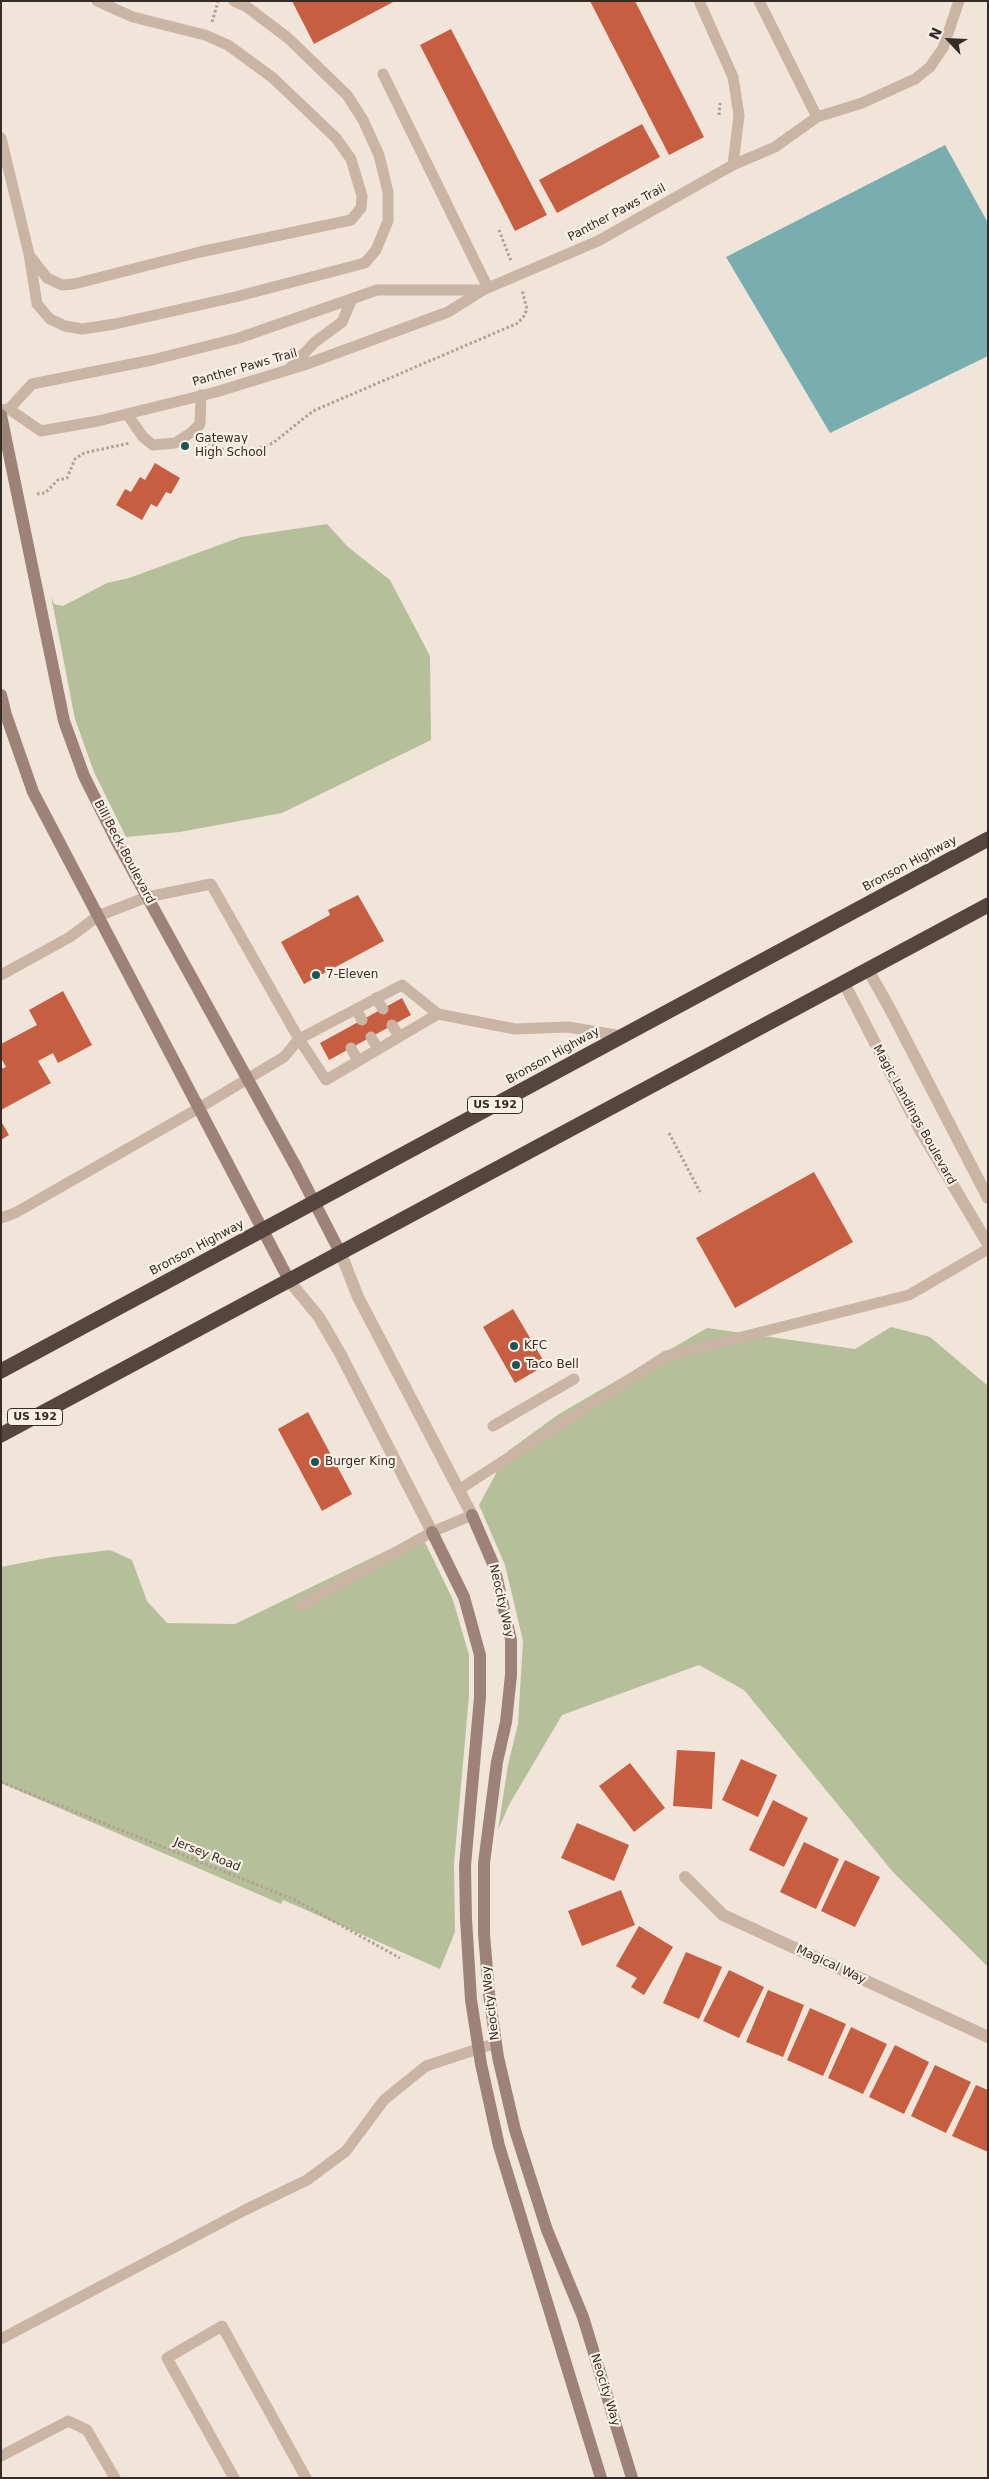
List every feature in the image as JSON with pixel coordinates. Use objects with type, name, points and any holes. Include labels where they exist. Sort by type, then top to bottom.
[{"type":"highway","name":"Bronson Highway","points":[[1,1371],[988,839]]},
{"type":"highway","name":"US 192","points":[[1,1435],[290,1282],[988,905]]},
{"type":"street","name":"Bill Beck Boulevard","points":[[4,412],[64,721],[84,776],[147,897],[315,1203],[341,1254]]},
{"type":"street","points":[[1,695],[6,715],[33,792],[290,1282],[319,1318],[341,1355],[432,1532]]},
{"type":"street","name":"Magic Landings Boulevard","points":[[868,970],[890,1007],[988,1198]]},
{"type":"street","name":"Magic Landings Boulevard","points":[[844,983],[920,1130],[988,1244]]},
{"type":"street","points":[[341,1254],[358,1297],[472,1515]]},
{"type":"street","name":"Neocity Way","points":[[472,1515],[494,1566],[511,1640],[506,1722],[495,1772],[484,1863],[484,1934],[496,2043],[515,2130],[547,2230],[583,2317],[632,2478]]},
{"type":"street","name":"Neocity Way","points":[[432,1532],[464,1597],[480,1655],[480,1697],[466,1866],[468,1956],[471,2000],[478,2049],[499,2146],[602,2478]]},
{"type":"street","name":"Magical Way","points":[[685,1877],[722,1915],[988,2037]]},
{"type":"lane","points":[[29,254],[47,278],[62,285],[200,252],[351,220],[361,208],[362,196],[359,179],[351,159],[336,138],[258,67],[228,45],[205,36],[133,17],[97,1]]},
{"type":"lane","points":[[1,138],[29,254],[37,304],[50,319],[65,326],[82,329],[115,324],[235,297],[365,263],[376,250],[388,221],[388,192],[380,155],[363,120],[347,95],[288,38],[246,7],[234,1]]},
{"type":"lane","points":[[699,1],[733,77],[739,115],[733,165]]},
{"type":"lane","points":[[759,1],[817,117]]},
{"type":"lane","name":"Panther Paws Trail","points":[[486,289],[377,290],[238,338],[152,360],[32,384],[4,412],[40,432],[127,414],[201,395],[288,369],[448,312],[486,289],[598,241],[733,165],[775,147],[817,117],[862,103],[915,79],[930,67],[943,48],[959,1]]},
{"type":"lane","points":[[383,74],[486,289]]},
{"type":"lane","points":[[288,369],[316,342],[342,322],[352,299]]},
{"type":"lane","points":[[127,414],[143,437],[153,445],[175,442],[192,432],[200,424],[201,395]]},
{"type":"lane","points":[[1,975],[70,937],[98,916],[147,897],[211,884],[298,1039],[326,1080],[438,1014]]},
{"type":"lane","points":[[1,1218],[16,1214],[284,1057],[298,1039],[402,985],[438,1014],[515,1029],[568,1027],[622,1036]]},
{"type":"lane","points":[[376,998],[383,1008]]},
{"type":"lane","points":[[356,1009],[362,1020]]},
{"type":"lane","points":[[336,1020],[342,1031]]},
{"type":"lane","points":[[392,1026],[399,1036]]},
{"type":"lane","points":[[371,1037],[378,1049]]},
{"type":"lane","points":[[351,1048],[358,1061]]},
{"type":"lane","points":[[460,1489],[666,1356],[909,1295],[988,1249]]},
{"type":"lane","points":[[493,1426],[574,1379]]},
{"type":"lane","points":[[301,1604],[432,1532],[472,1515]]},
{"type":"lane","points":[[1,2339],[245,2210],[307,2180],[346,2151],[384,2100],[426,2066],[496,2043]]},
{"type":"lane","points":[[234,2478],[167,2358],[222,2326],[306,2478]]},
{"type":"lane","points":[[1,2456],[68,2422],[87,2430],[115,2478]]},
{"type":"path","points":[[211,26],[218,1]]},
{"type":"path","points":[[192,432],[198,438],[222,449],[240,452],[254,450],[273,443],[313,411],[518,323],[527,309],[517,276],[499,230]]},
{"type":"path","points":[[38,494],[45,492],[58,480],[67,478],[75,459],[84,452],[137,442],[143,437]]},
{"type":"path","points":[[669,1133],[700,1192]]},
{"type":"path","name":"Jersey Road","points":[[1,1782],[295,1900],[400,1958]]},
{"type":"green space","points":[[327,524],[348,547],[390,580],[430,656],[431,740],[282,813],[180,832],[126,837],[94,772],[75,719],[51,596],[54,604],[63,606],[107,583],[129,578],[241,537]]},
{"type":"green space","points":[[891,1327],[930,1337],[988,1386],[988,1967],[892,1871],[744,1690],[699,1665],[562,1715],[509,1805],[498,1830],[508,1765],[518,1724],[523,1641],[505,1565],[479,1505],[508,1451],[559,1414],[707,1328],[855,1349]]},
{"type":"green space","points":[[421,1534],[453,1600],[469,1655],[469,1696],[454,1864],[455,1932],[440,1969],[283,1900],[281,1904],[1,1783],[1,1567],[52,1557],[110,1550],[132,1560],[147,1601],[167,1623],[235,1624]]},
{"type":"water","points":[[945,145],[988,223],[988,356],[830,433],[726,257]]},
{"type":"building","points":[[292,1],[395,1],[314,44]]},
{"type":"building","points":[[590,1],[635,1],[704,137],[669,155]]},
{"type":"building","points":[[451,29],[547,215],[515,231],[420,45]]},
{"type":"building","points":[[642,124],[660,157],[557,213],[539,180]]},
{"type":"building","points":[[155,463],[180,478],[171,494],[166,492],[157,507],[151,504],[142,520],[116,505],[125,489],[131,492],[140,477],[145,480]]},
{"type":"building","points":[[358,895],[384,941],[304,984],[281,942],[330,915],[328,910]]},
{"type":"building","points":[[63,991],[92,1045],[58,1063],[53,1053],[38,1061],[51,1083],[1,1110],[1,1069],[6,1067],[1,1058],[1,1044],[37,1025],[29,1010]]},
{"type":"building","points":[[402,998],[411,1015],[329,1060],[320,1043]]},
{"type":"building","points":[[1,1121],[9,1135],[1,1140]]},
{"type":"building","points":[[814,1172],[853,1242],[735,1308],[696,1238]]},
{"type":"building","name":"KFC","points":[[513,1309],[546,1365],[515,1383],[483,1327]]},
{"type":"building","name":"Burger King","points":[[308,1412],[352,1494],[322,1511],[278,1429]]},
{"type":"building","points":[[677,1750],[715,1752],[712,1809],[673,1806]]},
{"type":"building","points":[[741,1759],[777,1775],[758,1817],[722,1800]]},
{"type":"building","points":[[630,1763],[665,1808],[634,1832],[599,1786]]},
{"type":"building","points":[[773,1800],[808,1818],[784,1867],[749,1850]]},
{"type":"building","points":[[577,1823],[629,1845],[614,1881],[561,1858]]},
{"type":"building","points":[[804,1842],[839,1859],[816,1909],[780,1892]]},
{"type":"building","points":[[845,1860],[880,1877],[855,1927],[821,1911]]},
{"type":"building","points":[[621,1890],[635,1925],[582,1946],[568,1911]]},
{"type":"building","points":[[639,1926],[673,1947],[644,1995],[631,1987],[637,1978],[616,1966]]},
{"type":"building","points":[[686,1952],[722,1967],[699,2019],[663,2003]]},
{"type":"building","points":[[729,1970],[764,1987],[739,2038],[703,2021]]},
{"type":"building","points":[[768,1990],[804,2005],[783,2057],[746,2042]]},
{"type":"building","points":[[810,2008],[846,2024],[823,2076],[787,2060]]},
{"type":"building","points":[[851,2027],[887,2044],[863,2094],[828,2078]]},
{"type":"building","points":[[895,2045],[929,2062],[904,2114],[869,2097]]},
{"type":"building","points":[[935,2065],[971,2082],[946,2133],[911,2116]]},
{"type":"building","points":[[976,2085],[988,2090],[988,2152],[952,2136]]},
{"type":"place","name":"Gateway High School","points":[[185,446]]},
{"type":"place","name":"7-Eleven","points":[[316,975]]},
{"type":"place","name":"KFC","points":[[514,1346]]},
{"type":"place","name":"Taco Bell","points":[[516,1365]]},
{"type":"place","name":"Burger King","points":[[315,1462]]}]
